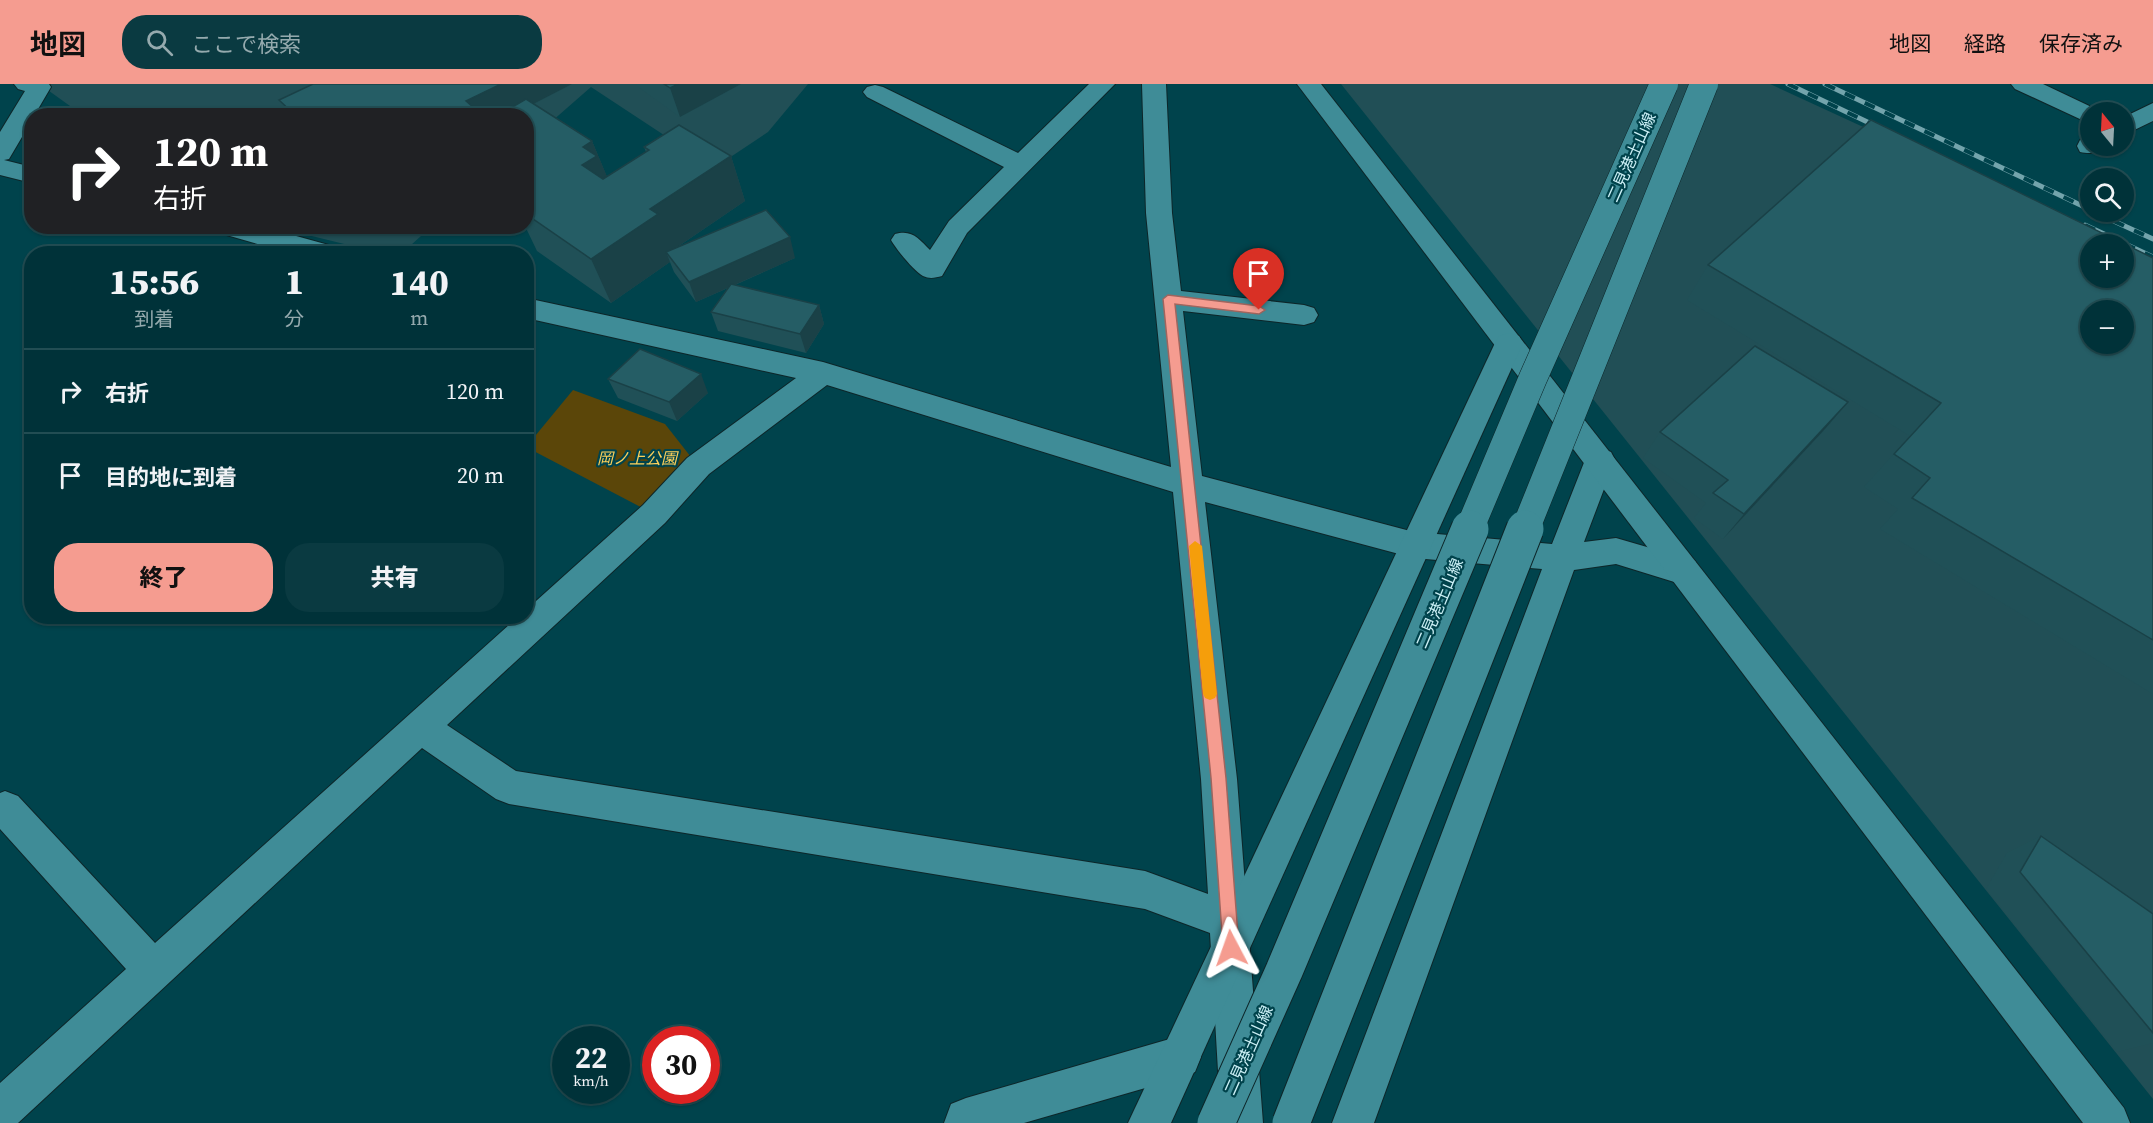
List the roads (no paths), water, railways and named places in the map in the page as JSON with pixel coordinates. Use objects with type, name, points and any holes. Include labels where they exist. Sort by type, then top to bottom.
[{"type":"street","points":[[26,84],[39,87],[27,108]]},
{"type":"street","points":[[904,240],[932,269],[958,227],[1103,84]]},
{"type":"street","points":[[1154,84],[1159,213],[1219,778],[1242,1123]]},
{"type":"street","points":[[1309,84],[2109,1123]]},
{"type":"street","name":"二見港土山線","points":[[1216,1123],[1284,971],[1533,378],[1664,84]]},
{"type":"street","points":[[1291,1123],[1577,398],[1704,84]]},
{"type":"street","points":[[2023,84],[2080,110]]},
{"type":"street","points":[[875,92],[1021,165]]},
{"type":"street","points":[[2134,121],[2153,111]]},
{"type":"street","points":[[0,153],[24,112]]},
{"type":"street","points":[[0,167],[24,174]]},
{"type":"street","points":[[254,234],[298,246]]},
{"type":"street","points":[[1168,299],[1304,315]]},
{"type":"street","points":[[534,310],[823,373],[1189,485],[1414,544],[1562,558],[1616,551],[1684,571]]},
{"type":"street","points":[[1149,1123],[1180,1057],[1230,934],[1509,344]]},
{"type":"street","points":[[0,1111],[654,514],[698,466],[823,373]]},
{"type":"street","points":[[1353,1123],[1600,460]]},
{"type":"street","points":[[421,728],[509,787],[1145,890],[1230,934]]},
{"type":"street","points":[[5,808],[154,971]]},
{"type":"street","points":[[965,1123],[966,1119],[1180,1057]]},
{"type":"railway","points":[[1788,84],[1882,129]]},
{"type":"railway","points":[[1825,84],[2080,205]]},
{"type":"railway","points":[[2116,222],[2153,239]]},
{"type":"railway","points":[[2085,225],[2153,257]]},
{"type":"park label","name":"岡ノ上公園","points":[[637,458]]}]
